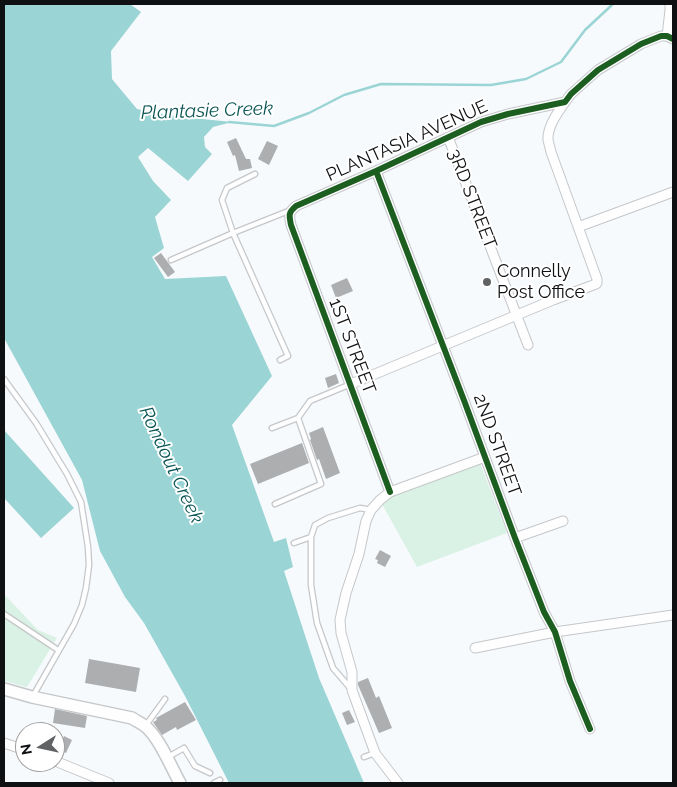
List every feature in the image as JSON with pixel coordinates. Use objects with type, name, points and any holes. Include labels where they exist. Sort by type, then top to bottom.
[{"type":"street","points":[[351,384],[516,314],[597,283],[551,152],[548,139],[549,132],[565,102],[598,70],[641,44],[661,36],[670,37],[670,4]]},
{"type":"street","name":"PLANTASIA AVENUE","points":[[290,210],[481,122],[508,114],[565,102]]},
{"type":"street","name":"3RD STREET","points":[[448,137],[528,345]]},
{"type":"street","name":"2ND STREET","points":[[376,171],[514,538],[544,612],[555,632],[570,681],[590,729]]},
{"type":"street","points":[[578,227],[673,192]]},
{"type":"street","name":"1ST STREET","points":[[290,210],[290,225],[390,492]]},
{"type":"street","points":[[398,783],[375,753],[352,690],[352,672],[341,632],[340,620],[346,593],[359,554],[366,521],[371,510],[380,500],[390,492],[485,457]]},
{"type":"street","points":[[514,538],[563,521]]},
{"type":"street","points":[[475,648],[555,632],[673,615]]},
{"type":"street","points":[[4,689],[32,697],[132,718],[152,733],[180,783]]},
{"type":"street","points":[[65,765],[109,783]]},
{"type":"lane","points":[[255,174],[227,188],[222,200],[233,232],[288,356],[280,360]]},
{"type":"lane","points":[[171,260],[233,232],[290,210]]},
{"type":"lane","points":[[4,379],[36,423],[67,474],[81,502],[88,547],[89,565],[86,588],[74,624],[32,697]]},
{"type":"lane","points":[[272,428],[298,418],[310,402],[351,384]]},
{"type":"lane","points":[[275,504],[321,484],[298,418]]},
{"type":"lane","points":[[352,690],[333,668],[317,623],[311,585],[311,537],[315,525],[328,518],[360,508],[371,510]]},
{"type":"lane","points":[[294,543],[311,537]]},
{"type":"lane","points":[[4,614],[58,650]]},
{"type":"lane","points":[[145,726],[165,699]]},
{"type":"lane","points":[[166,758],[184,748],[195,766],[210,773]]},
{"type":"lane","points":[[364,757],[375,753]]},
{"type":"lane","points":[[214,783],[220,780]]},
{"type":"green space","points":[[480,463],[507,533],[417,567],[382,504],[394,493]]},
{"type":"green space","points":[[4,594],[38,630],[57,638],[27,687],[4,681]]},
{"type":"water","name":"Rondout Creek","points":[[4,4],[130,4],[141,12],[111,51],[112,79],[137,109],[172,116],[232,122],[213,127],[204,137],[205,147],[212,154],[188,181],[148,148],[138,157],[153,181],[171,200],[155,217],[164,248],[152,257],[165,279],[226,276],[272,376],[232,425],[274,542],[286,538],[293,567],[284,571],[319,678],[364,783],[229,783],[185,696],[144,623],[125,597],[100,551],[82,480],[4,338]]},
{"type":"water","points":[[4,430],[74,508],[41,538],[4,498]]},
{"type":"building","points":[[236,138],[246,159],[250,159],[252,168],[239,171],[235,155],[233,156],[227,142]]},
{"type":"building","points":[[267,141],[278,146],[269,165],[258,159]]},
{"type":"building","points":[[161,253],[175,272],[168,277],[154,258]]},
{"type":"building","points":[[347,278],[353,291],[336,298],[331,285]]},
{"type":"building","points":[[336,374],[339,383],[328,388],[325,378]]},
{"type":"building","points":[[323,427],[340,473],[326,479],[319,459],[317,460],[309,433]]},
{"type":"building","points":[[302,443],[309,463],[258,484],[250,464]]},
{"type":"building","points":[[380,550],[391,556],[385,567],[377,563],[378,560],[375,559]]},
{"type":"building","points":[[89,659],[140,668],[136,692],[85,683]]},
{"type":"building","points":[[368,678],[376,698],[379,696],[392,728],[379,733],[358,685],[358,682]]},
{"type":"building","points":[[185,702],[196,720],[177,730],[176,727],[162,735],[153,722],[157,720],[156,718]]},
{"type":"building","points":[[55,709],[87,716],[85,728],[65,725],[65,722],[53,722]]},
{"type":"building","points":[[349,710],[355,722],[347,725],[342,713]]},
{"type":"building","points":[[65,736],[72,740],[65,753]]},
{"type":"waterway","name":"Plantasie Creek","points":[[229,122],[274,126],[309,113],[344,95],[381,84],[491,85],[526,79],[561,62],[585,30],[613,4]]},
{"type":"cycle path","points":[[390,492],[291,225],[290,212],[296,206],[481,122],[508,114],[565,102],[571,94],[598,70],[641,44],[661,36],[673,39]]},
{"type":"cycle path","points":[[376,171],[515,538],[544,612],[555,632],[570,681],[590,729]]},
{"type":"place","name":"Connelly Post Office","points":[[487,282]]}]
